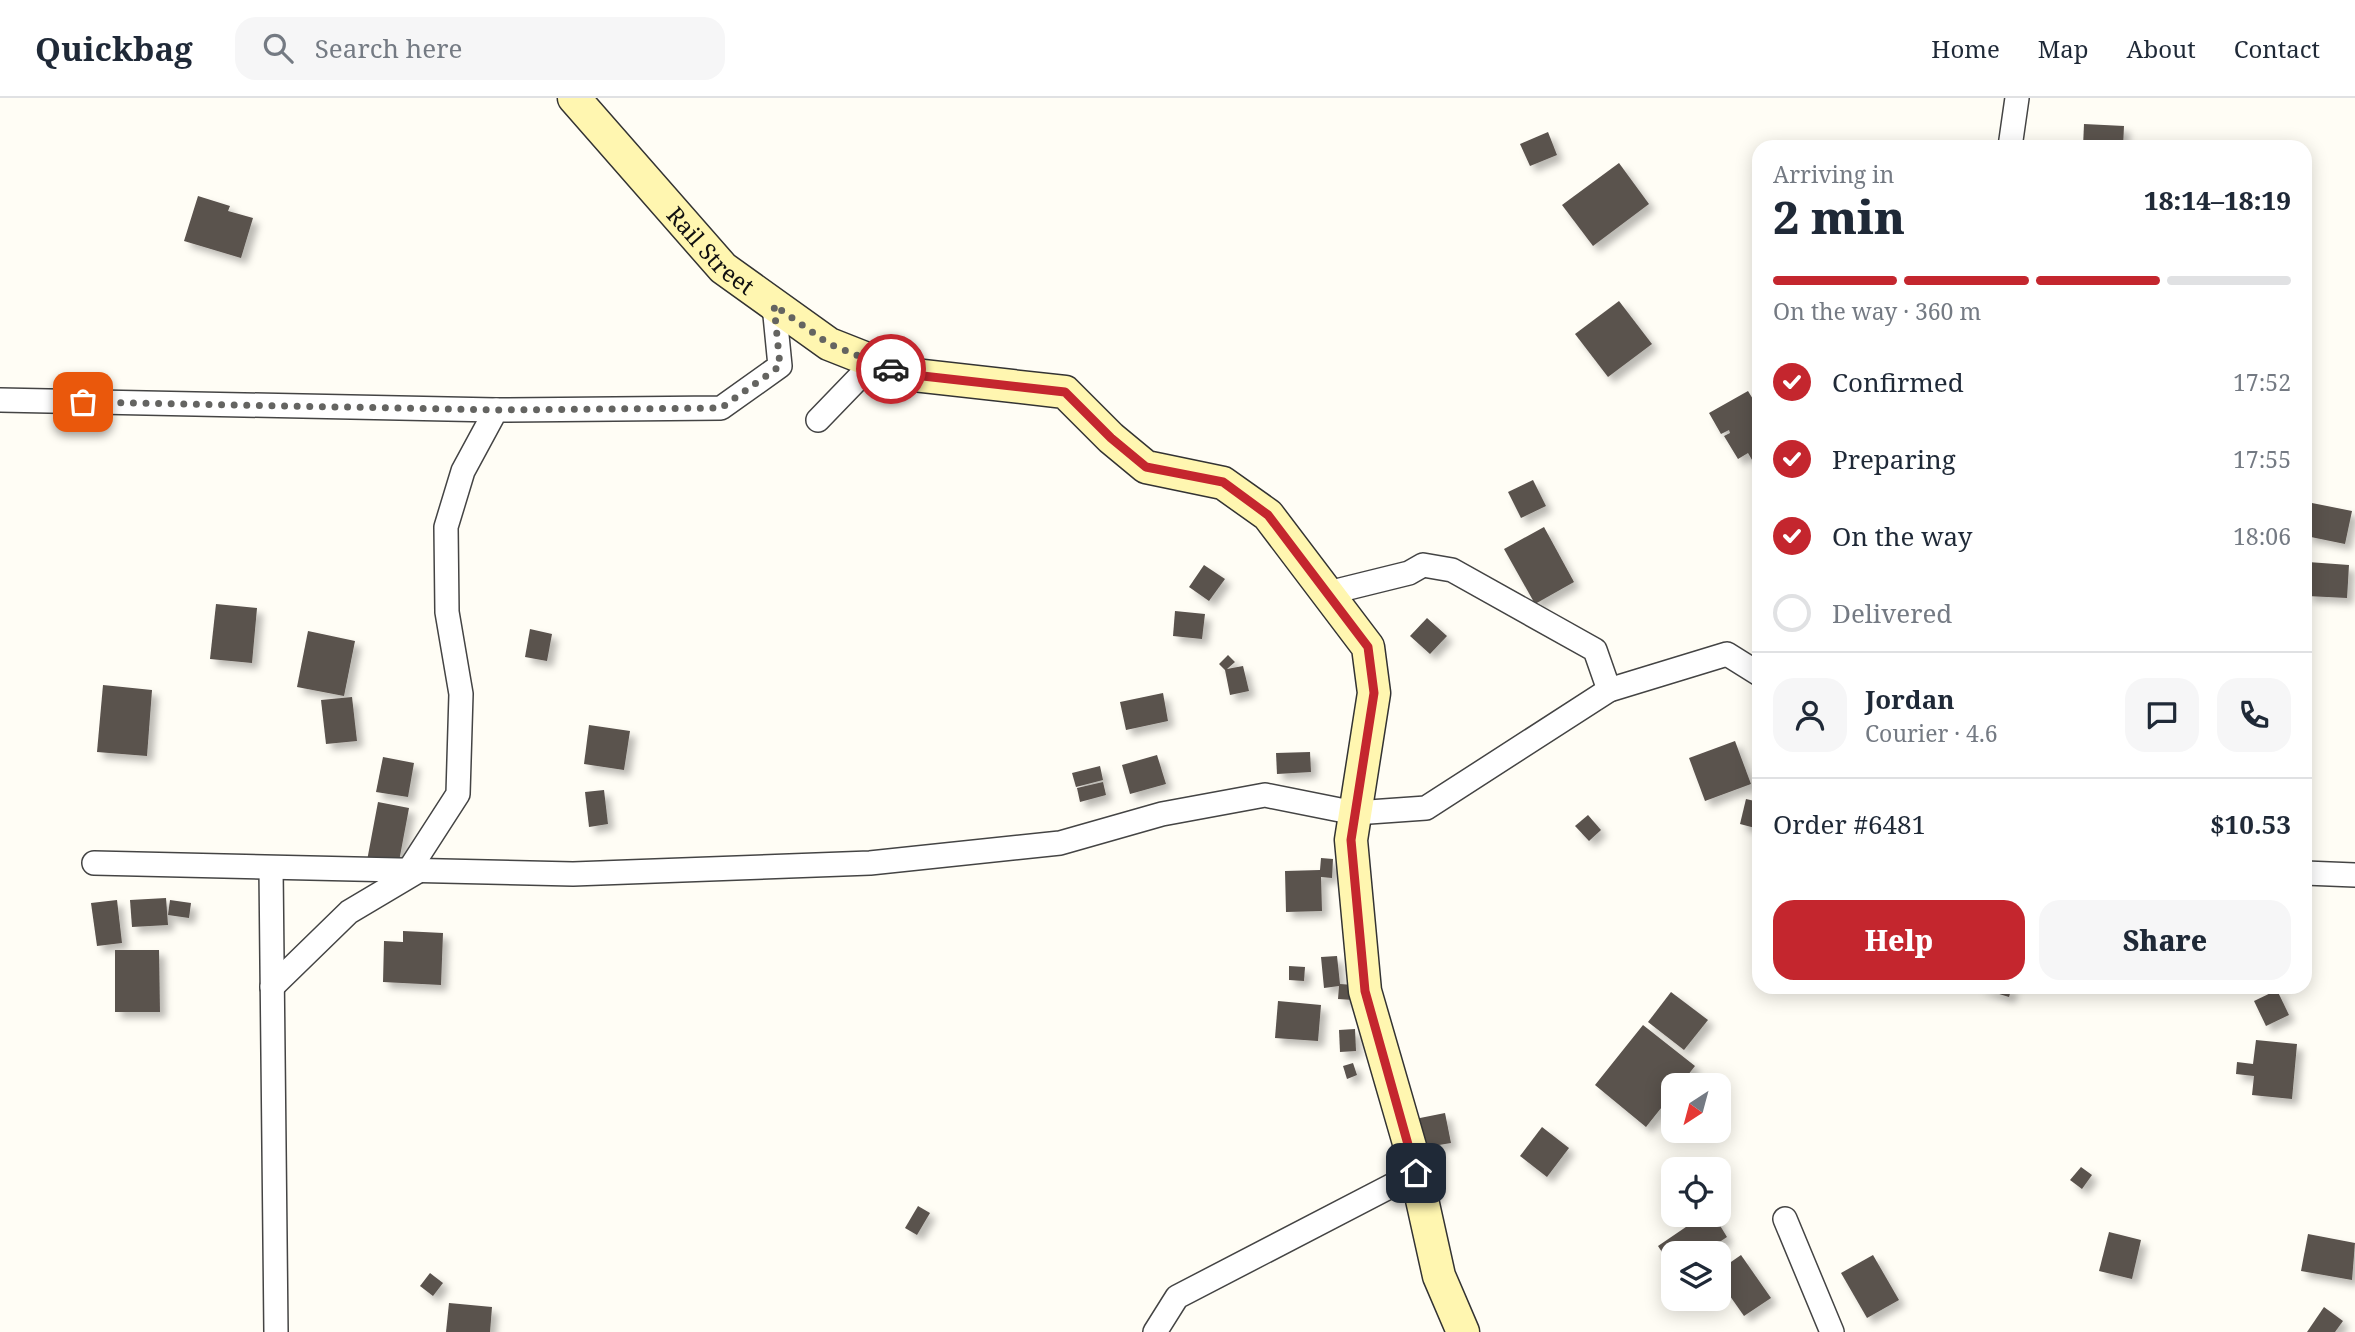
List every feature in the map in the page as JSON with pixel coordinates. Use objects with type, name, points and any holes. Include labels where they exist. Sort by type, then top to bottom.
[{"type":"street","name":"Rail Street","points":[[574,98],[723,268],[829,344],[905,374],[1065,392],[1111,438],[1146,467],[1223,482],[1268,515],[1368,647],[1374,693],[1351,840],[1365,991],[1416,1173],[1439,1276],[1462,1332]]},
{"type":"street","points":[[2011,140],[2017,98]]},
{"type":"street","points":[[0,400],[496,410],[721,408],[780,366],[774,305]]},
{"type":"street","points":[[818,420],[874,362]]},
{"type":"street","points":[[272,987],[349,912],[413,871],[458,794],[461,694],[447,612],[446,527],[463,471],[496,410]]},
{"type":"street","points":[[1328,593],[1409,573],[1423,565],[1452,570],[1595,650],[1609,690]]},
{"type":"street","points":[[94,863],[573,874],[870,863],[1060,843],[1163,814],[1265,795],[1355,813],[1426,808],[1609,690],[1727,654],[1752,670]]},
{"type":"street","points":[[271,868],[276,1332]]},
{"type":"street","points":[[2312,873],[2355,875]]},
{"type":"street","points":[[1155,1332],[1177,1297],[1416,1173]]},
{"type":"street","points":[[1785,1219],[1832,1332]]},
{"type":"building","points":[[2084,124],[2124,126],[2123,140],[2083,140]]},
{"type":"building","points":[[1548,132],[1557,155],[1530,166],[1520,144]]},
{"type":"building","points":[[1619,163],[1649,204],[1593,246],[1562,205]]},
{"type":"building","points":[[198,196],[230,206],[228,211],[253,218],[241,258],[184,241]]},
{"type":"building","points":[[1619,301],[1652,344],[1608,377],[1575,334]]},
{"type":"building","points":[[1748,391],[1752,398],[1752,460],[1748,453],[1738,459],[1724,436],[1730,433],[1729,430],[1721,434],[1709,413]]},
{"type":"building","points":[[1533,480],[1546,506],[1521,518],[1508,492]]},
{"type":"building","points":[[2312,503],[2352,511],[2345,544],[2312,537]]},
{"type":"building","points":[[1544,527],[1574,582],[1535,604],[1504,549]]},
{"type":"building","points":[[2312,562],[2349,565],[2347,598],[2312,596]]},
{"type":"building","points":[[1204,565],[1225,579],[1209,601],[1189,587]]},
{"type":"building","points":[[216,604],[257,608],[252,663],[210,659]]},
{"type":"building","points":[[1175,611],[1205,614],[1202,639],[1173,636]]},
{"type":"building","points":[[1427,618],[1447,636],[1430,654],[1410,636]]},
{"type":"building","points":[[530,629],[552,634],[547,661],[525,657]]},
{"type":"building","points":[[308,631],[355,641],[344,696],[297,687]]},
{"type":"building","points":[[1228,655],[1235,662],[1227,669],[1243,666],[1249,691],[1230,695],[1225,670],[1219,664]]},
{"type":"building","points":[[103,685],[152,690],[147,756],[97,752]]},
{"type":"building","points":[[1163,693],[1168,721],[1126,730],[1120,702]]},
{"type":"building","points":[[352,697],[357,741],[326,744],[321,700]]},
{"type":"building","points":[[589,725],[630,731],[624,770],[584,764]]},
{"type":"building","points":[[1735,741],[1751,784],[1705,801],[1689,758]]},
{"type":"building","points":[[1310,752],[1311,772],[1277,774],[1276,753]]},
{"type":"building","points":[[1157,755],[1166,784],[1130,794],[1122,765]]},
{"type":"building","points":[[383,757],[414,763],[408,797],[376,792]]},
{"type":"building","points":[[1100,766],[1103,780],[1076,787],[1072,773]]},
{"type":"building","points":[[1103,782],[1106,795],[1080,802],[1077,788]]},
{"type":"building","points":[[604,790],[608,824],[589,827],[585,792]]},
{"type":"building","points":[[1746,799],[1752,800],[1752,827],[1740,824]]},
{"type":"building","points":[[378,802],[409,808],[397,872],[366,866]]},
{"type":"building","points":[[1588,815],[1601,830],[1589,841],[1575,826]]},
{"type":"building","points":[[1321,858],[1333,859],[1332,878],[1321,877],[1322,911],[1286,912],[1285,871],[1320,870]]},
{"type":"building","points":[[166,898],[168,925],[132,927],[130,900]]},
{"type":"building","points":[[117,900],[122,943],[97,946],[91,903]]},
{"type":"building","points":[[170,900],[191,903],[189,918],[168,915]]},
{"type":"building","points":[[403,931],[443,933],[441,985],[383,982],[384,941],[403,942]]},
{"type":"building","points":[[115,950],[159,950],[160,1012],[115,1012]]},
{"type":"building","points":[[1337,956],[1340,984],[1354,985],[1353,1000],[1338,999],[1339,986],[1324,988],[1321,957]]},
{"type":"building","points":[[1289,966],[1305,967],[1304,981],[1289,980]]},
{"type":"building","points":[[1671,992],[1708,1020],[1684,1050],[1648,1022]]},
{"type":"building","points":[[2269,994],[2279,994],[2289,1015],[2266,1026],[2254,1001]]},
{"type":"building","points":[[1278,1001],[1321,1005],[1318,1041],[1275,1038]]},
{"type":"building","points":[[1643,1025],[1695,1066],[1689,1073],[1661,1073],[1661,1108],[1646,1127],[1595,1085]]},
{"type":"building","points":[[1355,1029],[1356,1051],[1340,1052],[1339,1030]]},
{"type":"building","points":[[2256,1040],[2297,1044],[2292,1099],[2252,1095],[2254,1076],[2236,1074],[2237,1062],[2253,1064]]},
{"type":"building","points":[[1353,1063],[1357,1075],[1347,1079],[1343,1066]]},
{"type":"building","points":[[1445,1113],[1451,1143],[1421,1148],[1415,1119]]},
{"type":"building","points":[[1542,1127],[1569,1148],[1547,1177],[1520,1156]]},
{"type":"building","points":[[2081,1167],[2092,1175],[2082,1189],[2070,1180]]},
{"type":"building","points":[[918,1206],[930,1213],[917,1235],[905,1228]]},
{"type":"building","points":[[1686,1227],[1721,1227],[1727,1237],[1721,1241],[1665,1241]]},
{"type":"building","points":[[2109,1232],[2141,1240],[2132,1279],[2099,1271]]},
{"type":"building","points":[[2308,1234],[2355,1243],[2352,1280],[2301,1271]]},
{"type":"building","points":[[1741,1255],[1771,1298],[1744,1316],[1731,1298],[1731,1262]]},
{"type":"building","points":[[1873,1255],[1899,1300],[1867,1318],[1841,1273]]},
{"type":"building","points":[[430,1273],[443,1283],[433,1296],[420,1286]]},
{"type":"building","points":[[449,1303],[492,1307],[490,1332],[446,1332]]},
{"type":"building","points":[[2324,1307],[2343,1321],[2335,1332],[2307,1332]]},
{"type":"way so far","points":[[83,402],[496,410],[721,408],[780,366],[774,305],[829,344],[891,369]]},
{"type":"route","points":[[891,369],[905,374],[1065,392],[1111,438],[1146,467],[1223,482],[1268,515],[1368,647],[1374,693],[1351,840],[1365,991],[1416,1173]]}]
